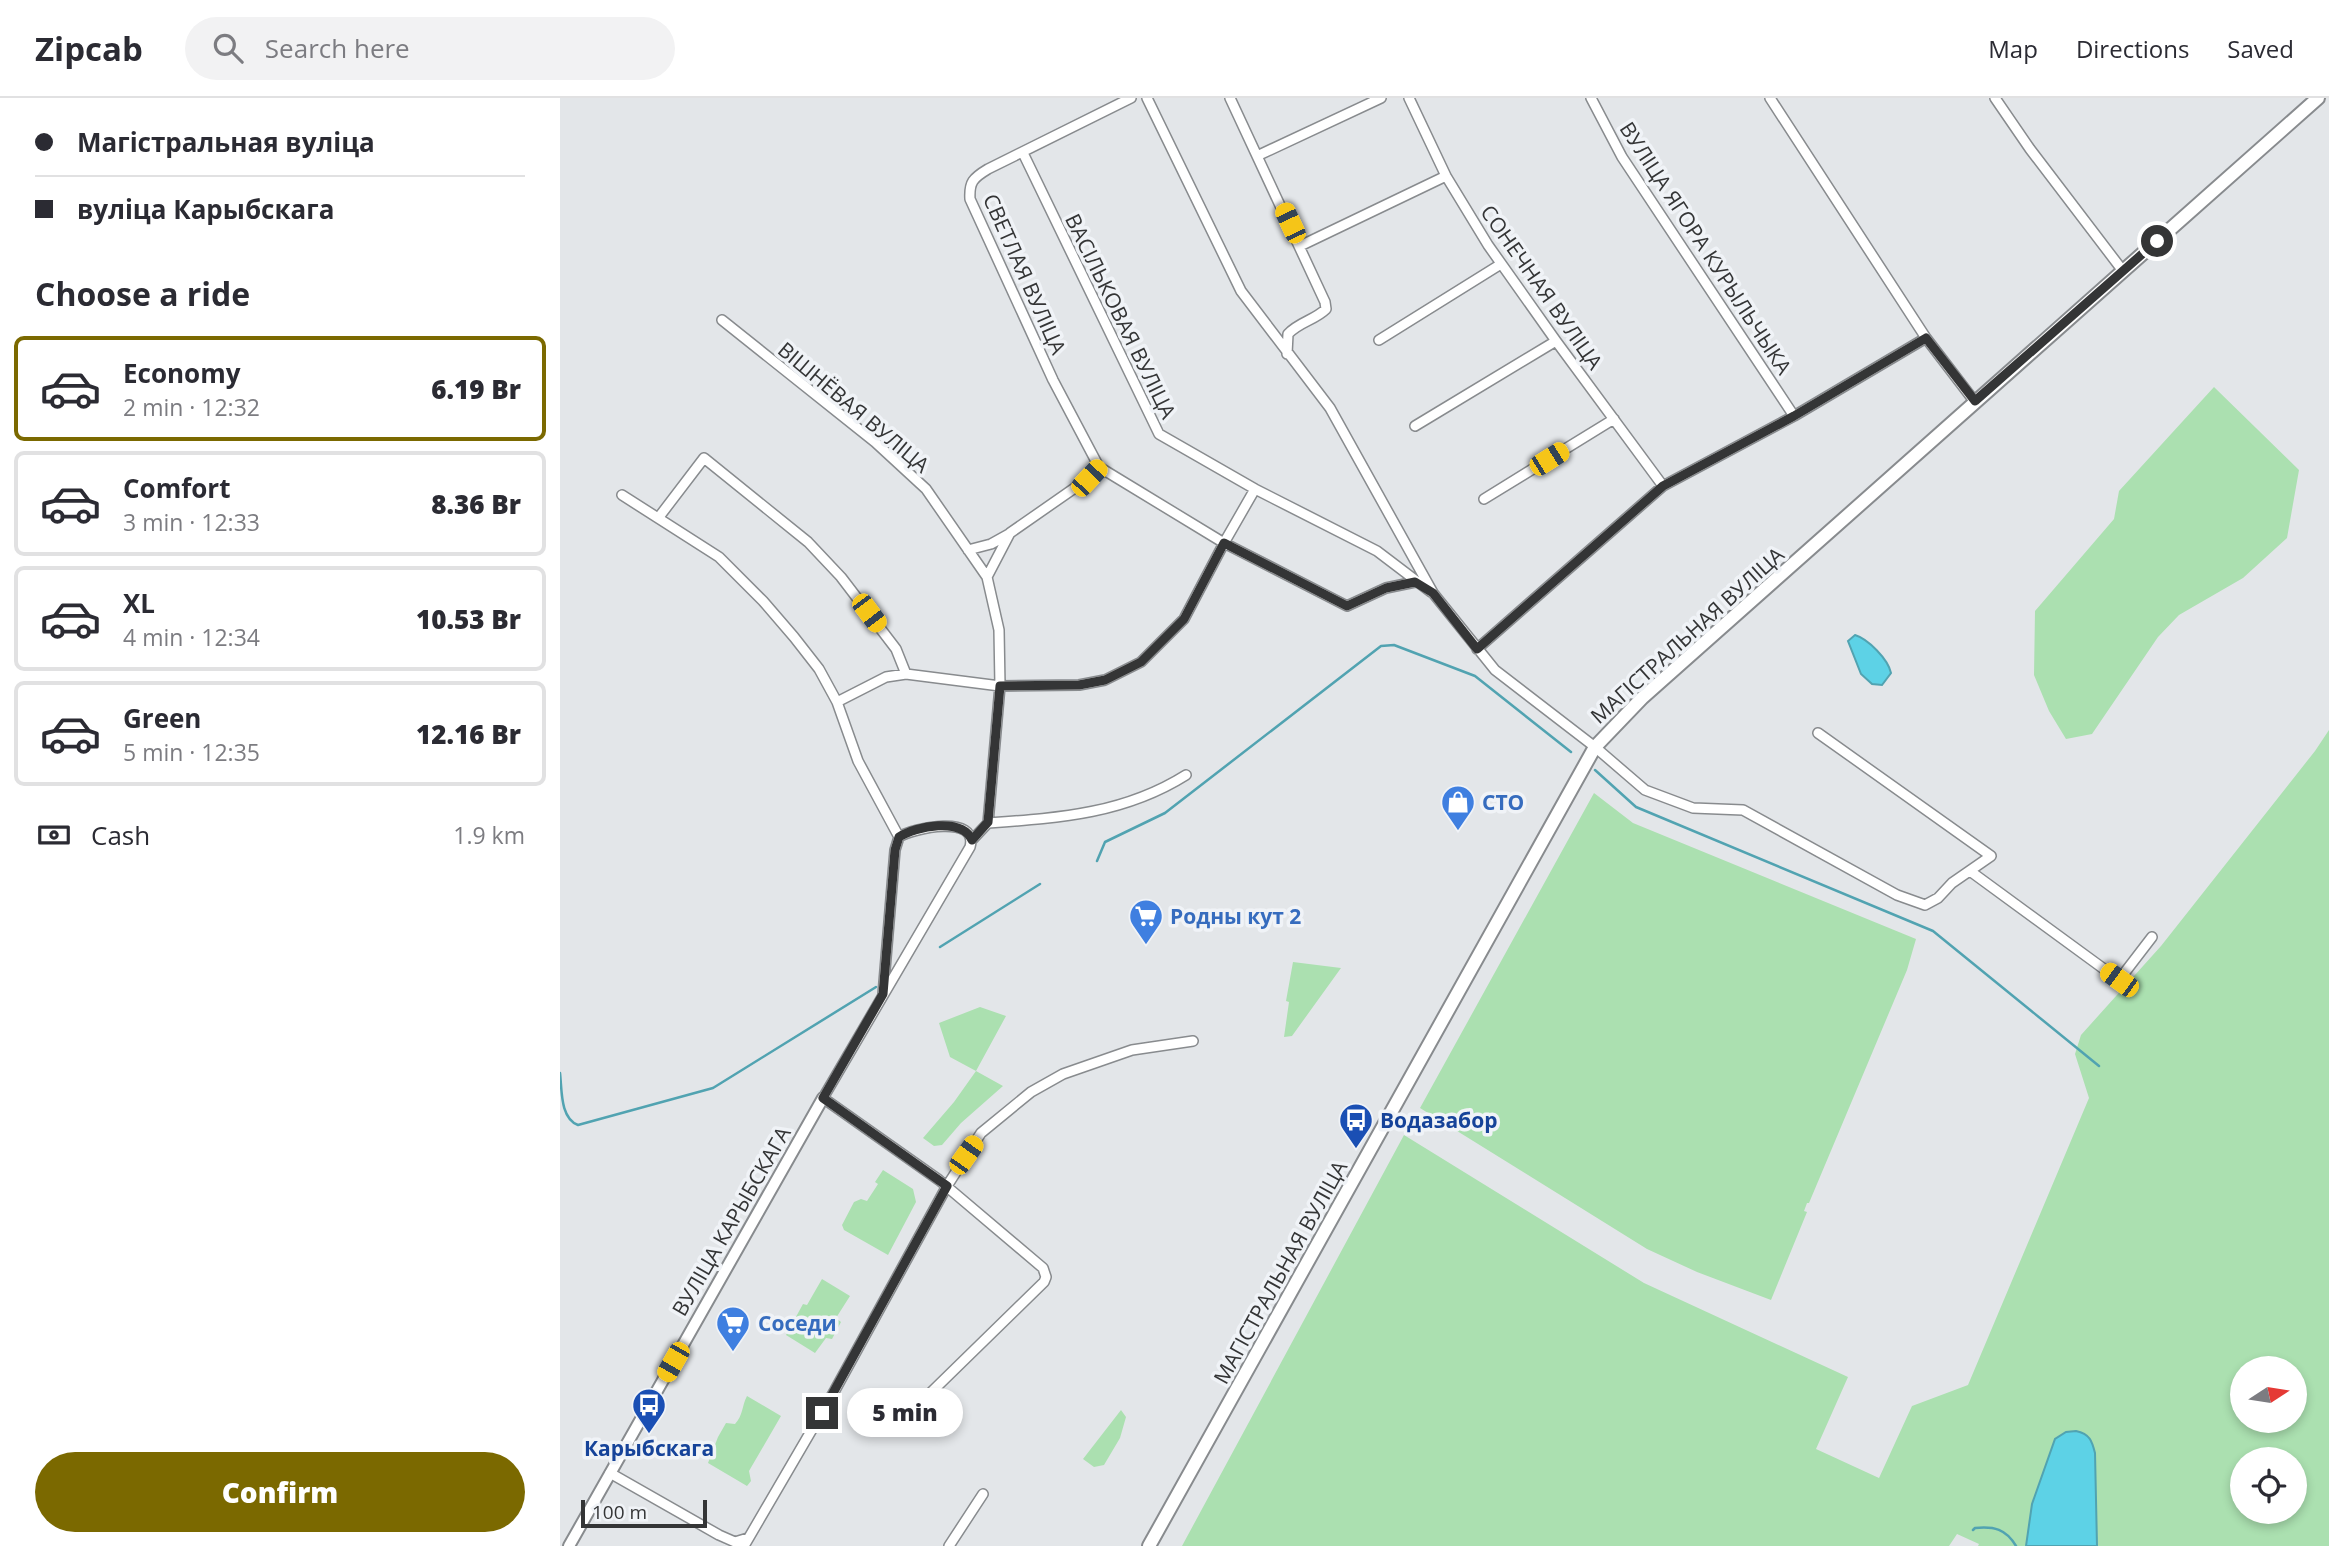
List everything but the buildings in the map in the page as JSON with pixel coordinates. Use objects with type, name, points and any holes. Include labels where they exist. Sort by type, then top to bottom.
[{"type":"main road","name":"МАГІСТРАЛЬНАЯ ВУЛІЦА","points":[[1149,1546],[1595,747],[1642,698],[2316,99]]},
{"type":"street","name":"СВЕТЛАЯ ВУЛІЦА","points":[[1099,467],[1054,380],[970,199],[969,186],[974,178],[1131,98]]},
{"type":"street","points":[[1147,98],[1241,291],[1330,408],[1433,593],[1495,670],[1595,747],[1645,790],[1693,808],[1743,810],[1897,895],[1926,905],[1991,856],[1818,733]]},
{"type":"street","points":[[1230,98],[1300,246],[1326,309],[1296,326],[1288,334],[1287,354]]},
{"type":"street","points":[[1257,156],[1381,98]]},
{"type":"street","name":"СОНЕЧНАЯ ВУЛІЦА","points":[[1409,98],[1446,176],[1501,264],[1663,486]]},
{"type":"street","name":"ВУЛІЦА ЯГОРА КУРЫЛЬЧЫКА","points":[[1591,98],[1622,157],[1794,416]]},
{"type":"street","points":[[1770,98],[1926,338],[1975,401]]},
{"type":"street","points":[[1995,98],[2030,149],[2123,271]]},
{"type":"street","name":"ВАСІЛЬКОВАЯ ВУЛІЦА","points":[[1023,153],[1159,434],[1255,489],[1377,551],[1433,593]]},
{"type":"street","points":[[1300,246],[1446,176]]},
{"type":"street","points":[[1379,340],[1501,264]]},
{"type":"street","name":"ВІШНЁВАЯ ВУЛІЦА","points":[[722,320],[875,442],[926,489],[986,578],[999,630],[1000,686],[988,822]]},
{"type":"street","points":[[1477,649],[1663,486],[1794,416],[1926,338]]},
{"type":"street","points":[[1415,426],[1556,341]]},
{"type":"street","points":[[1484,499],[1614,419]]},
{"type":"street","points":[[659,517],[704,458],[808,542],[841,577],[896,649],[906,674]]},
{"type":"street","points":[[968,550],[991,544],[1010,533],[1089,478],[1099,467],[1224,543],[1347,606],[1386,588],[1415,582]]},
{"type":"street","points":[[837,702],[886,677],[906,674],[1000,686],[1079,685],[1105,680],[1141,662],[1184,619],[1255,489]]},
{"type":"street","points":[[622,495],[719,557],[763,601],[819,669],[837,702],[858,761],[899,837],[895,850],[883,994]]},
{"type":"street","points":[[986,578],[1010,533]]},
{"type":"street","points":[[1398,565],[1411,555]]},
{"type":"street","points":[[914,1409],[1044,1282],[1044,1268],[947,1186],[823,1098],[972,840],[988,822],[1070,816],[1131,802],[1161,791],[1186,775]]},
{"type":"street","points":[[899,837],[918,828],[951,827],[963,829],[972,840]]},
{"type":"street","points":[[1970,871],[2119,980],[2152,937]]},
{"type":"street","points":[[741,1543],[835,1390],[947,1186],[981,1133],[1041,1084],[1063,1074],[1121,1053],[1193,1041]]},
{"type":"street","name":"ВУЛІЦА КАРЫБСКАГА","points":[[569,1546],[823,1098]]},
{"type":"street","points":[[610,1473],[719,1535],[741,1543]]},
{"type":"street","points":[[949,1546],[983,1494]]},
{"type":"street","points":[[719,1535],[722,1546],[727,1541],[741,1543]]},
{"type":"green space","points":[[2214,387],[2299,470],[2287,538],[2243,578],[2179,615],[2158,637],[2092,734],[2066,739],[2049,711],[2034,675],[2035,611],[2114,519],[2119,491]]},
{"type":"green space","points":[[2329,730],[2329,1546],[1978,1546],[1979,1544],[1957,1534],[1949,1546],[1182,1546],[1404,1135],[1644,1283],[1848,1377],[1816,1449],[1879,1478],[1912,1406],[1968,1385],[2089,1098],[2075,1054],[2081,1035],[2161,946]]},
{"type":"green space","points":[[1594,793],[1633,823],[1916,939],[1907,970],[1807,1203],[1804,1211],[1807,1212],[1771,1300],[1697,1272],[1647,1249],[1420,1108]]},
{"type":"green space","points":[[1293,962],[1341,968],[1292,1036],[1284,1037],[1289,1002],[1286,1001]]},
{"type":"green space","points":[[980,1007],[1006,1016],[976,1071],[950,1057],[939,1023]]},
{"type":"green space","points":[[976,1071],[1003,1086],[961,1123],[942,1145],[934,1146],[923,1138]]},
{"type":"green space","points":[[883,1170],[913,1189],[916,1202],[888,1255],[844,1230],[842,1225],[854,1202],[861,1199],[867,1201]]},
{"type":"green space","points":[[822,1279],[850,1296],[836,1318],[841,1322],[832,1339],[826,1338],[815,1353],[786,1335],[803,1304],[807,1305]]},
{"type":"green space","points":[[747,1396],[781,1416],[749,1471],[751,1481],[747,1486],[708,1463],[726,1423],[735,1424],[738,1421]]},
{"type":"green space","points":[[1121,1410],[1126,1417],[1120,1438],[1104,1465],[1094,1467],[1083,1459]]},
{"type":"water","points":[[1855,635],[1877,650],[1886,662],[1891,673],[1882,685],[1872,684],[1861,674],[1848,641]]},
{"type":"water","points":[[2076,1431],[2090,1439],[2095,1453],[2097,1546],[2026,1546],[2032,1504],[2055,1439],[2066,1432]]},
{"type":"waterway","points":[[1097,861],[1105,842],[1165,813],[1381,646],[1394,645],[1475,676],[1571,752]]},
{"type":"waterway","points":[[1595,770],[1636,807],[1933,931],[2099,1066]]},
{"type":"waterway","points":[[940,947],[1040,884]]},
{"type":"waterway","points":[[560,1073],[565,1110],[578,1125],[713,1088],[876,987]]},
{"type":"waterway","points":[[1973,1530],[1994,1528],[2008,1536],[2016,1546]]},
{"type":"place","name":"СТО","points":[[1458,832]]},
{"type":"place","name":"Родны кут 2","points":[[1146,946]]},
{"type":"place","name":"Водазабор","points":[[1356,1150]]},
{"type":"place","name":"Соседи","points":[[733,1353]]},
{"type":"place","name":"Карыбскага","points":[[649,1435]]},
{"type":"route","points":[[822,1413],[947,1186],[823,1098],[883,994],[895,850],[899,837],[918,828],[959,827],[968,832],[972,840],[988,822],[1000,686],[1079,685],[1105,680],[1141,662],[1184,619],[1224,543],[1347,606],[1386,588],[1415,582],[1433,593],[1477,649],[1663,486],[1794,416],[1926,338],[1975,401],[2157,241]]}]
